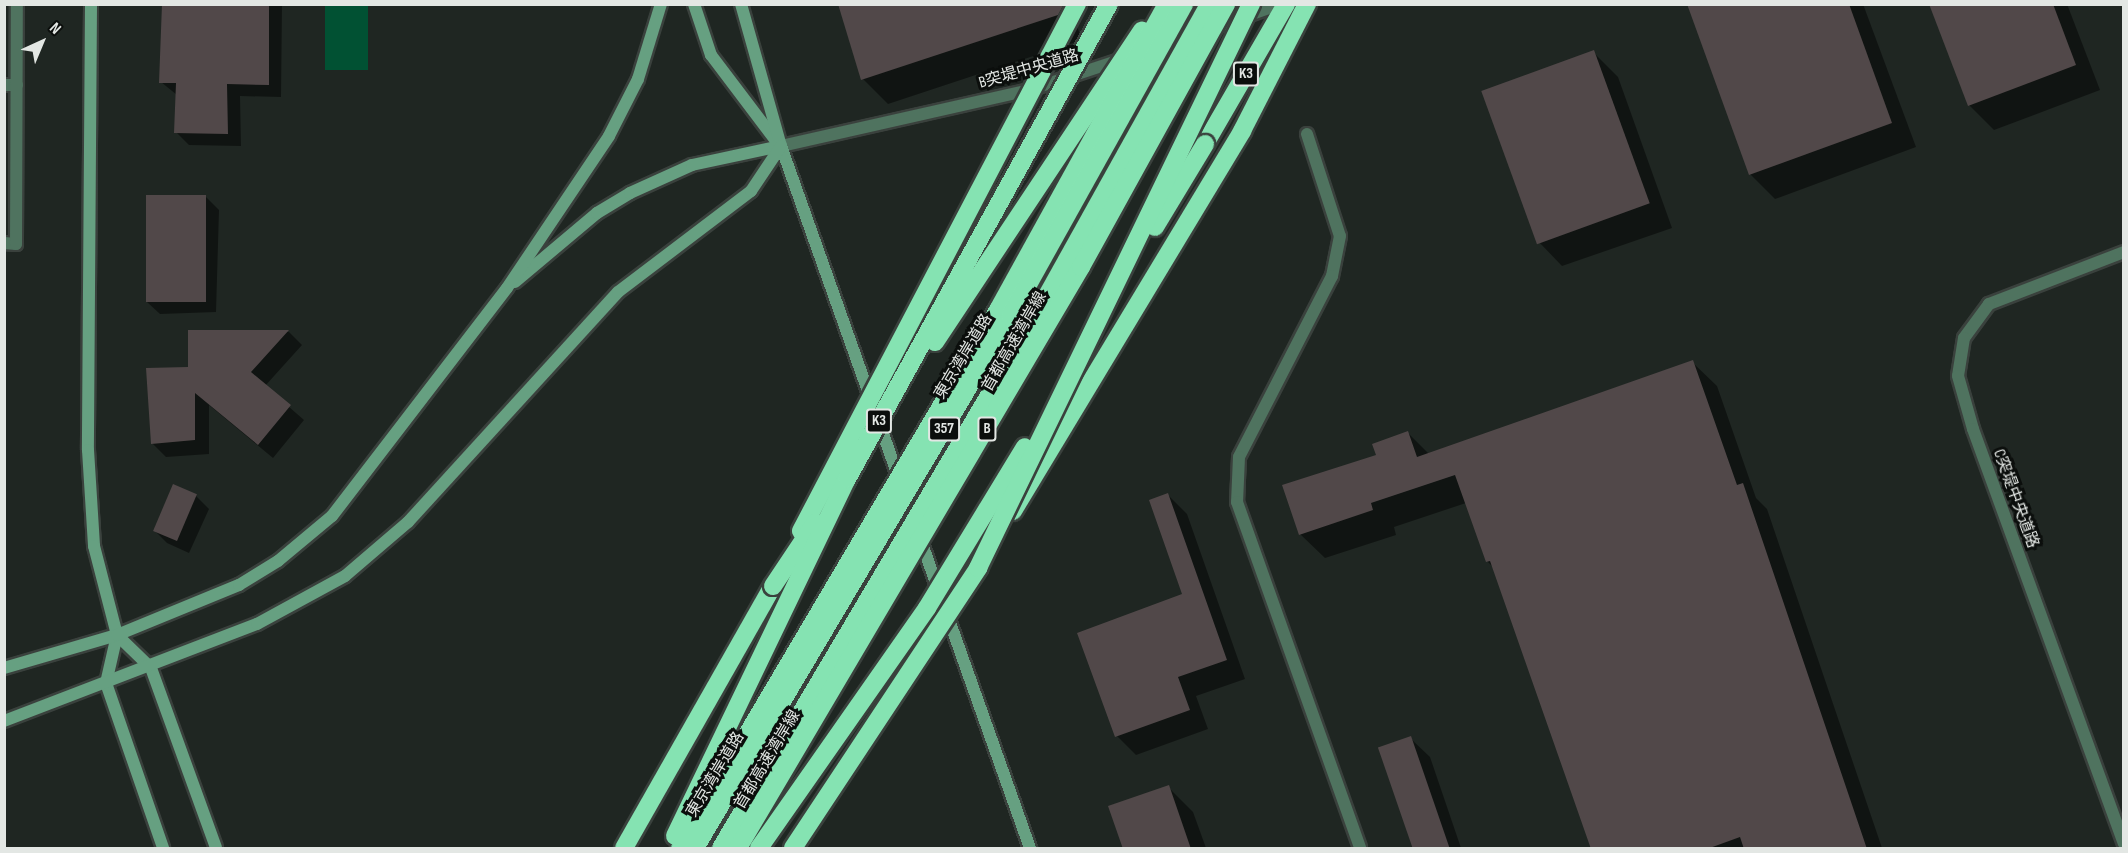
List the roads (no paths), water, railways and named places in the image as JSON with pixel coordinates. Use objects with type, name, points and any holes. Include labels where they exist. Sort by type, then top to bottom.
[{"type":"highway","name":"K3","points":[[669,849],[847,479],[1109,4]]},
{"type":"highway","points":[[773,586],[1158,4]]},
{"type":"highway","name":"首都高速湾岸線","points":[[680,849],[998,310],[1167,4]]},
{"type":"highway","name":"東京湾岸道路","points":[[695,849],[1010,317],[1184,4]]},
{"type":"highway","name":"357","points":[[721,849],[1029,328],[1209,4]]},
{"type":"highway","name":"首都高速湾岸線","points":[[738,849],[1076,278],[1226,4]]},
{"type":"highway","points":[[978,568],[1251,4]]},
{"type":"highway","name":"K3","points":[[759,849],[956,564],[1286,4]]},
{"type":"highway","points":[[793,849],[978,568],[1168,258],[1242,131],[1307,4]]},
{"type":"highway","points":[[624,849],[773,586],[1076,6]]},
{"type":"street","points":[[91,4],[90,495],[94,546],[117,635],[106,683],[163,849]]},
{"type":"street","points":[[4,668],[117,635],[239,585],[313,534],[353,492],[507,288],[625,109],[652,42],[661,4]]},
{"type":"street","points":[[694,4],[711,55],[781,146]]},
{"type":"street","points":[[741,4],[781,146],[1030,849]]},
{"type":"street","points":[[507,288],[597,213],[630,193],[692,165],[781,146]]},
{"type":"street","points":[[4,721],[152,668],[293,607],[366,560],[414,516],[599,310],[632,281],[751,191],[781,146]]},
{"type":"street","points":[[117,635],[152,668],[216,849]]},
{"type":"lane","points":[[4,243],[16,244],[11,85],[17,4]]},
{"type":"lane","name":"B突堤中央道路","points":[[781,146],[1026,91],[1280,4]]},
{"type":"lane","points":[[1307,134],[1340,236],[1332,276],[1239,457],[1237,502],[1360,849]]},
{"type":"lane","name":"C突堤中央道路","points":[[2124,252],[1989,304],[1964,338],[1958,376],[1972,429],[2124,843]]}]
